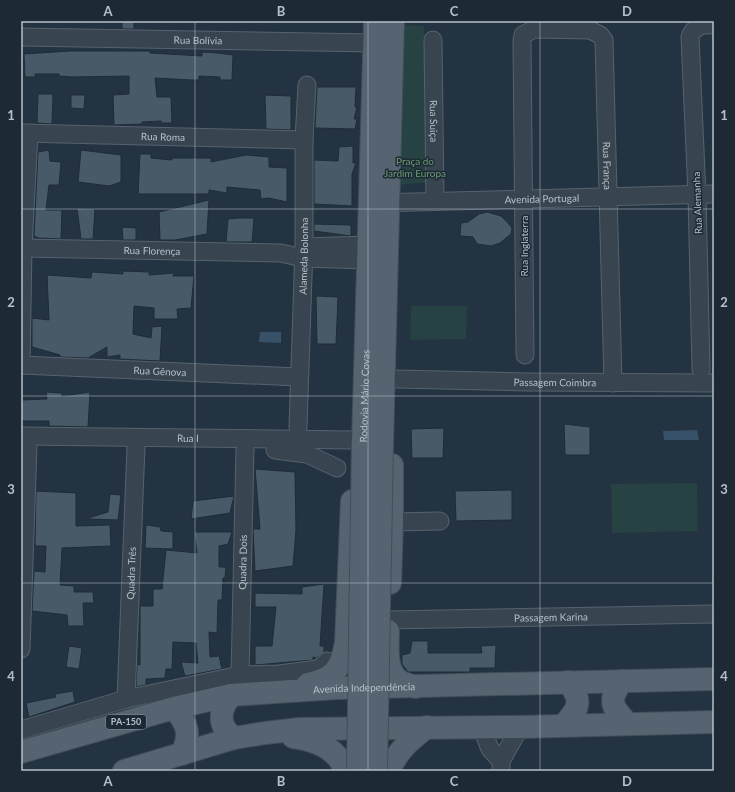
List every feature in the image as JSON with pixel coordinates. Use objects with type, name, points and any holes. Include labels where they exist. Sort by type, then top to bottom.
[{"type":"main road","name":"Rodovia Mário Covas","points":[[358,771],[366,442],[382,380],[380,203],[374,43],[375,21]]},
{"type":"main road","name":"Rodovia Mário Covas","points":[[382,380],[368,252],[380,203],[393,21]]},
{"type":"main road","points":[[382,380],[391,416],[392,522],[388,659],[392,673],[400,682],[416,687]]},
{"type":"main road","name":"Rodovia Mário Covas","points":[[366,442],[376,771]]},
{"type":"main road","points":[[266,692],[323,681],[335,672],[343,657],[346,643],[366,442]]},
{"type":"main road","name":"Avenida Independência","points":[[21,752],[174,708],[231,695],[337,688],[714,679]]},
{"type":"main road","points":[[622,680],[614,692],[612,701],[614,710],[626,723]]},
{"type":"main road","points":[[564,725],[575,712],[578,703],[576,692],[568,682]]},
{"type":"main road","points":[[231,695],[224,704],[221,719],[223,727],[234,738]]},
{"type":"main road","points":[[174,708],[187,725],[188,734],[182,754]]},
{"type":"main road","points":[[124,771],[234,738],[300,729],[481,726],[520,727],[626,723],[710,724]]},
{"type":"main road","points":[[389,771],[393,761],[403,746],[427,727]]},
{"type":"main road","points":[[264,733],[299,738],[318,743],[334,751],[343,763],[345,771]]},
{"type":"street","name":"Rua Alemanha","points":[[701,370],[706,195],[690,37],[692,32],[700,25],[714,24]]},
{"type":"street","name":"Rua França","points":[[522,41],[524,35],[534,29],[590,30],[600,35],[604,40],[613,383]]},
{"type":"street","name":"Rua Bolívia","points":[[21,37],[374,43]]},
{"type":"street","name":"Rua Suiça","points":[[433,40],[435,201]]},
{"type":"street","name":"Rua Inglaterra","points":[[522,41],[525,355]]},
{"type":"street","name":"Alameda Bolonha","points":[[298,427],[298,377],[304,252],[304,140],[307,85]]},
{"type":"street","name":"Rua Roma","points":[[25,133],[304,140]]},
{"type":"street","points":[[21,365],[25,133]]},
{"type":"street","name":"Avenida Portugal","points":[[380,203],[524,198],[706,195]]},
{"type":"street","name":"Rua Florença","points":[[23,248],[281,253],[368,252]]},
{"type":"street","name":"Rua Gênova","points":[[21,365],[298,377]]},
{"type":"street","name":"Passagem Coimbra","points":[[382,380],[613,383],[714,382]]},
{"type":"street","points":[[21,649],[23,442],[136,448],[296,451],[337,468]]},
{"type":"street","name":"Rua I","points":[[23,442],[366,442]]},
{"type":"street","name":"Quadra Três","points":[[126,699],[136,448]]},
{"type":"street","name":"Quadra Dois","points":[[240,675],[245,449]]},
{"type":"street","points":[[392,522],[440,521]]},
{"type":"street","name":"Passagem Karina","points":[[388,620],[714,614]]},
{"type":"street","points":[[21,730],[126,699],[240,675],[279,674],[318,669],[327,661]]},
{"type":"street","points":[[481,726],[490,749],[501,765],[520,727]]},
{"type":"green space","name":"Praça do Jardim Europa","points":[[405,25],[424,26],[431,182],[397,185]]},
{"type":"green space","points":[[411,306],[467,306],[466,339],[410,340]]},
{"type":"green space","points":[[697,483],[698,531],[612,533],[611,484]]},
{"type":"water","points":[[260,332],[281,332],[281,343],[259,342]]},
{"type":"water","points":[[697,430],[699,440],[664,440],[663,431]]},
{"type":"building","points":[[122,21],[134,21],[134,29],[122,29]]},
{"type":"building","points":[[70,51],[150,51],[150,53],[202,56],[202,52],[233,55],[232,80],[220,80],[220,77],[199,76],[199,80],[155,78],[157,97],[171,97],[172,123],[161,123],[161,121],[142,122],[142,124],[114,125],[113,95],[129,94],[129,76],[72,77],[59,76],[59,74],[35,74],[35,77],[25,77],[24,54]]},
{"type":"building","points":[[317,87],[356,87],[355,107],[357,107],[354,119],[357,119],[355,129],[315,128]]},
{"type":"building","points":[[38,94],[53,94],[52,124],[37,123]]},
{"type":"building","points":[[71,95],[85,95],[84,109],[71,108]]},
{"type":"building","points":[[265,95],[291,96],[291,130],[266,129]]},
{"type":"building","points":[[353,146],[353,163],[356,163],[352,174],[352,206],[314,204],[314,160],[338,161],[339,147]]},
{"type":"building","points":[[49,150],[50,161],[61,162],[59,185],[49,185],[46,210],[62,210],[61,239],[39,238],[34,236],[38,152]]},
{"type":"building","points":[[81,150],[121,155],[121,182],[109,186],[78,182]]},
{"type":"building","points":[[140,154],[151,154],[151,158],[172,160],[172,158],[211,158],[211,162],[246,155],[269,157],[269,167],[287,168],[287,202],[269,198],[261,199],[260,190],[227,187],[227,193],[209,190],[209,194],[138,194]]},
{"type":"building","points":[[209,200],[207,234],[175,240],[160,240],[159,212]]},
{"type":"building","points":[[77,208],[95,209],[93,239],[81,239]]},
{"type":"building","points":[[487,212],[501,216],[512,228],[511,234],[500,243],[491,246],[477,244],[473,237],[460,236],[461,223],[468,222],[479,214]]},
{"type":"building","points":[[254,218],[252,242],[226,242],[228,219]]},
{"type":"building","points":[[314,224],[351,225],[351,236],[314,231]]},
{"type":"building","points":[[122,227],[136,228],[136,240],[123,240]]},
{"type":"building","points":[[123,271],[149,272],[149,275],[174,273],[173,276],[194,276],[191,308],[177,309],[178,319],[154,319],[154,308],[134,306],[133,334],[151,338],[152,327],[162,326],[160,361],[120,359],[120,355],[107,357],[107,347],[88,358],[60,357],[60,355],[32,347],[32,318],[49,320],[47,275],[91,278],[92,272],[123,274]]},
{"type":"building","points":[[316,296],[338,297],[336,344],[317,344]]},
{"type":"building","points":[[46,392],[62,393],[62,396],[90,392],[88,427],[49,426],[49,421],[21,421],[21,400],[47,399]]},
{"type":"building","points":[[564,424],[590,427],[590,455],[565,455]]},
{"type":"building","points":[[444,428],[443,458],[412,458],[411,429]]},
{"type":"building","points":[[255,469],[295,472],[296,530],[293,566],[255,571],[253,529],[260,529]]},
{"type":"building","points":[[512,490],[512,520],[456,521],[455,491]]},
{"type":"building","points":[[36,491],[76,493],[76,526],[110,525],[111,546],[62,548],[60,585],[74,586],[74,592],[93,592],[94,603],[83,603],[84,626],[68,626],[67,615],[32,611],[34,571],[45,572],[46,546],[35,546]]},
{"type":"building","points":[[110,494],[121,495],[118,520],[88,519],[108,512]]},
{"type":"building","points":[[234,496],[230,513],[191,519],[193,501]]},
{"type":"building","points":[[146,525],[160,527],[161,531],[173,532],[173,549],[145,548]]},
{"type":"building","points":[[194,532],[232,532],[228,544],[219,546],[219,567],[226,567],[225,578],[223,578],[222,600],[218,600],[217,633],[209,632],[210,657],[219,656],[222,669],[185,676],[181,662],[198,663],[196,643],[173,642],[172,669],[166,669],[165,678],[146,679],[146,685],[136,687],[137,664],[140,665],[140,606],[153,606],[153,589],[162,589],[166,550],[197,553]]},
{"type":"building","points":[[324,584],[320,646],[324,646],[324,652],[316,658],[313,657],[313,660],[255,665],[255,646],[272,646],[276,607],[255,607],[255,593],[302,594],[302,587]]},
{"type":"building","points":[[412,641],[428,641],[428,653],[482,653],[481,646],[496,645],[495,668],[470,668],[470,672],[408,672],[402,664],[402,655],[410,653]]},
{"type":"building","points":[[69,646],[82,648],[79,669],[66,667]]},
{"type":"building","points":[[73,691],[75,702],[29,717],[26,703],[56,697],[55,694]]}]
